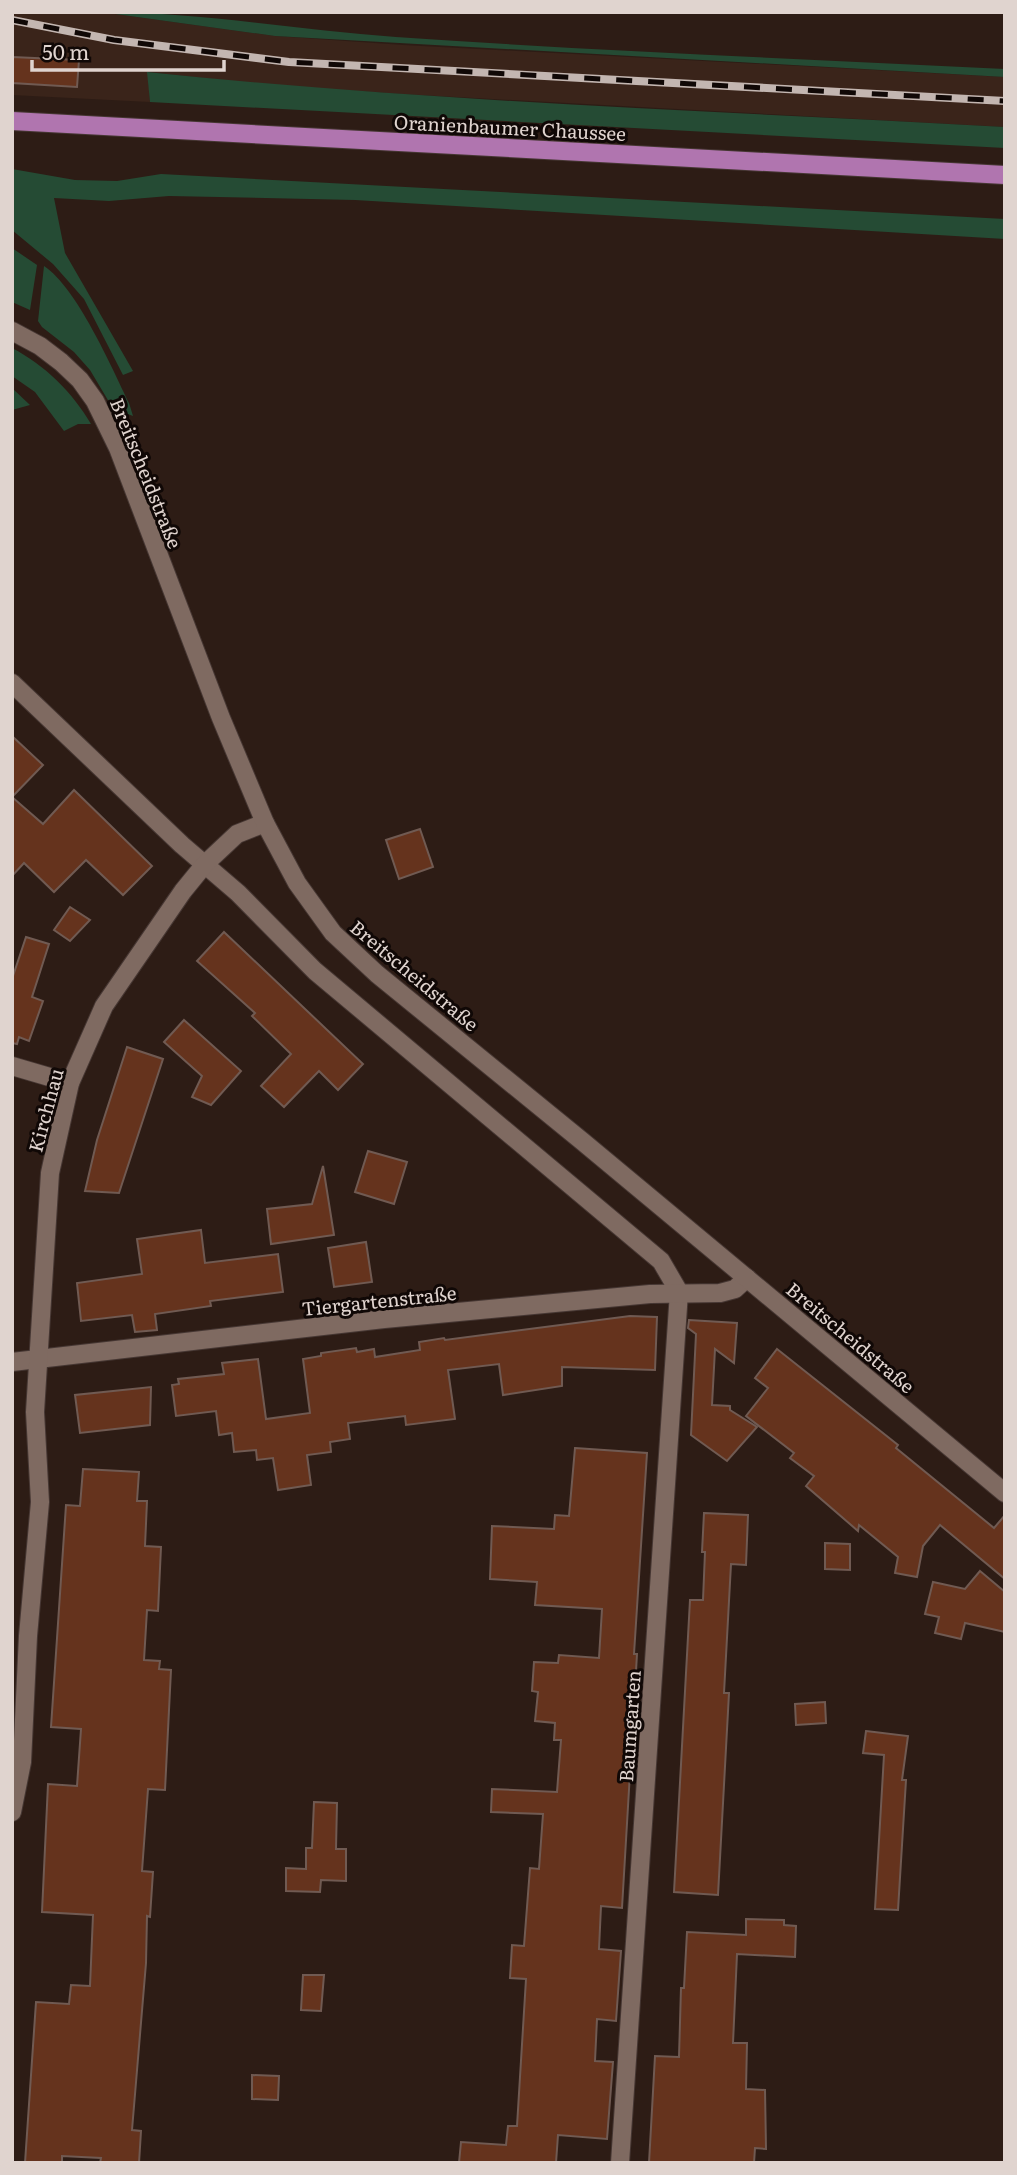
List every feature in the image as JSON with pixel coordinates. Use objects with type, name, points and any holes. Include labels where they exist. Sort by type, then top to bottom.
[{"type":"main road","name":"Oranienbaumer Chaussee","points":[[12,121],[1005,175]]},
{"type":"street","name":"Breitscheidstraße","points":[[12,331],[40,346],[61,362],[80,380],[95,401],[108,426],[221,718],[265,823],[297,883],[333,933],[377,974],[1005,1493]]},
{"type":"street","points":[[12,683],[238,893],[315,971],[661,1261],[679,1292]]},
{"type":"street","name":"Kirchhau","points":[[12,1812],[22,1762],[28,1636],[40,1503],[35,1412],[50,1173],[70,1083],[103,1006],[181,893],[205,864],[237,834],[265,823]]},
{"type":"street","points":[[12,1066],[70,1083]]},
{"type":"street","name":"Tiergartenstraße","points":[[12,1363],[398,1318],[679,1292],[720,1293],[735,1289],[747,1278]]},
{"type":"street","name":"Baumgarten","points":[[620,2163],[679,1292]]},
{"type":"shaded area","points":[[12,12],[101,12],[275,36],[403,45],[1005,77],[1005,127],[401,94],[267,85],[148,72],[150,102],[12,95]]},
{"type":"green space","points":[[101,12],[175,15],[359,34],[472,42],[1005,69],[1005,77],[275,36]]},
{"type":"green space","points":[[147,72],[361,91],[576,105],[1005,127],[1005,148],[150,102]]},
{"type":"green space","points":[[12,169],[75,180],[117,181],[161,174],[1005,219],[1005,239],[355,200],[169,196],[109,201],[54,198],[65,253],[133,371],[123,375],[84,299],[53,264],[12,230]]},
{"type":"green space","points":[[12,248],[37,265],[30,310],[12,302]]},
{"type":"green space","points":[[44,266],[69,291],[81,309],[113,369],[133,416],[125,413],[118,417],[90,370],[74,352],[38,321]]},
{"type":"green space","points":[[12,348],[57,381],[76,401],[91,424],[78,424],[64,431],[35,392],[12,376]]},
{"type":"green space","points":[[12,388],[30,405],[12,410]]},
{"type":"building","points":[[12,57],[79,60],[77,87],[12,83]]},
{"type":"building","points":[[12,736],[43,765],[12,797]]},
{"type":"building","points":[[74,790],[152,866],[123,895],[86,860],[54,892],[24,863],[12,876],[12,797],[43,824]]},
{"type":"building","points":[[420,829],[433,867],[399,879],[386,840]]},
{"type":"building","points":[[70,907],[90,920],[70,941],[54,930]]},
{"type":"building","points":[[224,932],[363,1064],[338,1090],[319,1071],[284,1107],[261,1086],[291,1054],[252,1016],[255,1013],[197,961]]},
{"type":"building","points":[[26,937],[49,944],[32,997],[43,1001],[29,1041],[19,1037],[17,1044],[12,1043],[12,979]]},
{"type":"building","points":[[184,1020],[241,1071],[211,1105],[192,1097],[202,1076],[164,1042]]},
{"type":"building","points":[[127,1047],[163,1059],[119,1193],[85,1191],[97,1140]]},
{"type":"building","points":[[368,1151],[407,1162],[394,1204],[355,1192]]},
{"type":"building","points":[[323,1166],[334,1235],[271,1244],[267,1209],[312,1204]]},
{"type":"building","points":[[201,1230],[205,1263],[278,1254],[283,1292],[210,1301],[211,1306],[155,1314],[157,1330],[135,1332],[132,1315],[81,1321],[77,1283],[142,1274],[137,1239]]},
{"type":"building","points":[[366,1242],[372,1282],[334,1287],[328,1248]]},
{"type":"building","points":[[630,1316],[657,1317],[655,1370],[562,1367],[562,1386],[503,1395],[499,1364],[448,1370],[455,1419],[406,1425],[405,1416],[348,1423],[350,1439],[330,1442],[331,1452],[307,1455],[311,1485],[278,1490],[273,1458],[257,1460],[256,1450],[234,1452],[232,1433],[219,1435],[216,1411],[176,1416],[172,1385],[179,1384],[178,1379],[224,1374],[222,1363],[258,1359],[266,1419],[310,1413],[303,1359],[321,1356],[321,1353],[356,1348],[357,1352],[374,1349],[375,1357],[420,1350],[419,1342]]},
{"type":"building","points":[[689,1320],[737,1323],[734,1363],[715,1349],[712,1405],[730,1406],[730,1410],[757,1427],[727,1461],[691,1435],[696,1334],[688,1328]]},
{"type":"building","points":[[777,1349],[898,1445],[896,1448],[994,1528],[1005,1515],[1005,1579],[940,1525],[923,1546],[917,1577],[895,1573],[898,1557],[859,1525],[858,1531],[806,1486],[814,1476],[790,1458],[794,1453],[746,1416],[768,1388],[755,1378]]},
{"type":"building","points":[[151,1387],[150,1425],[80,1433],[75,1395]]},
{"type":"building","points":[[575,1448],[647,1453],[622,1908],[601,1906],[599,1949],[621,1951],[616,2021],[597,2019],[595,2061],[613,2062],[607,2139],[558,2135],[556,2163],[459,2163],[461,2142],[506,2145],[508,2126],[517,2126],[526,1979],[510,1978],[512,1945],[524,1946],[530,1868],[539,1869],[543,1814],[491,1812],[492,1789],[557,1792],[561,1740],[554,1740],[555,1723],[535,1721],[538,1692],[532,1691],[534,1662],[558,1663],[559,1655],[599,1658],[602,1609],[535,1605],[537,1582],[490,1579],[492,1526],[554,1529],[555,1515],[569,1516]]},
{"type":"building","points":[[83,1469],[139,1472],[137,1501],[147,1501],[145,1546],[161,1547],[158,1611],[147,1610],[144,1660],[160,1661],[159,1669],[171,1670],[165,1790],[148,1789],[142,1871],[153,1872],[150,1917],[147,1916],[146,1963],[132,2130],[141,2131],[139,2163],[100,2163],[101,2158],[62,2156],[62,2163],[25,2163],[36,2002],[69,2004],[71,1985],[90,1986],[93,1915],[42,1912],[48,1784],[77,1786],[81,1729],[51,1727],[66,1505],[80,1506]]},
{"type":"building","points":[[704,1513],[748,1515],[746,1565],[731,1564],[724,1693],[729,1693],[718,1895],[674,1892],[690,1600],[703,1600]]},
{"type":"building","points":[[825,1543],[850,1544],[850,1570],[825,1569]]},
{"type":"building","points":[[980,1571],[1005,1592],[1005,1632],[965,1623],[961,1639],[935,1633],[939,1617],[925,1614],[933,1582],[965,1589]]},
{"type":"building","points":[[825,1702],[826,1723],[796,1725],[795,1704]]},
{"type":"building","points":[[866,1731],[908,1736],[902,1780],[906,1780],[898,1910],[875,1909],[884,1755],[863,1753]]},
{"type":"building","points":[[314,1802],[337,1803],[336,1849],[346,1849],[346,1881],[321,1880],[320,1892],[286,1891],[286,1868],[306,1869],[306,1848],[312,1848]]},
{"type":"building","points":[[746,1919],[784,1920],[784,1925],[796,1926],[795,1957],[737,1954],[733,2043],[747,2043],[746,2089],[765,2090],[766,2149],[755,2148],[754,2163],[649,2163],[655,2056],[679,2057],[681,1988],[684,1988],[687,1932],[746,1935]]},
{"type":"building","points":[[303,1975],[324,1975],[321,2011],[301,2010]]},
{"type":"building","points":[[252,2075],[279,2076],[278,2100],[252,2099]]},
{"type":"railway","points":[[12,20],[114,40],[289,62],[1005,101]]}]
